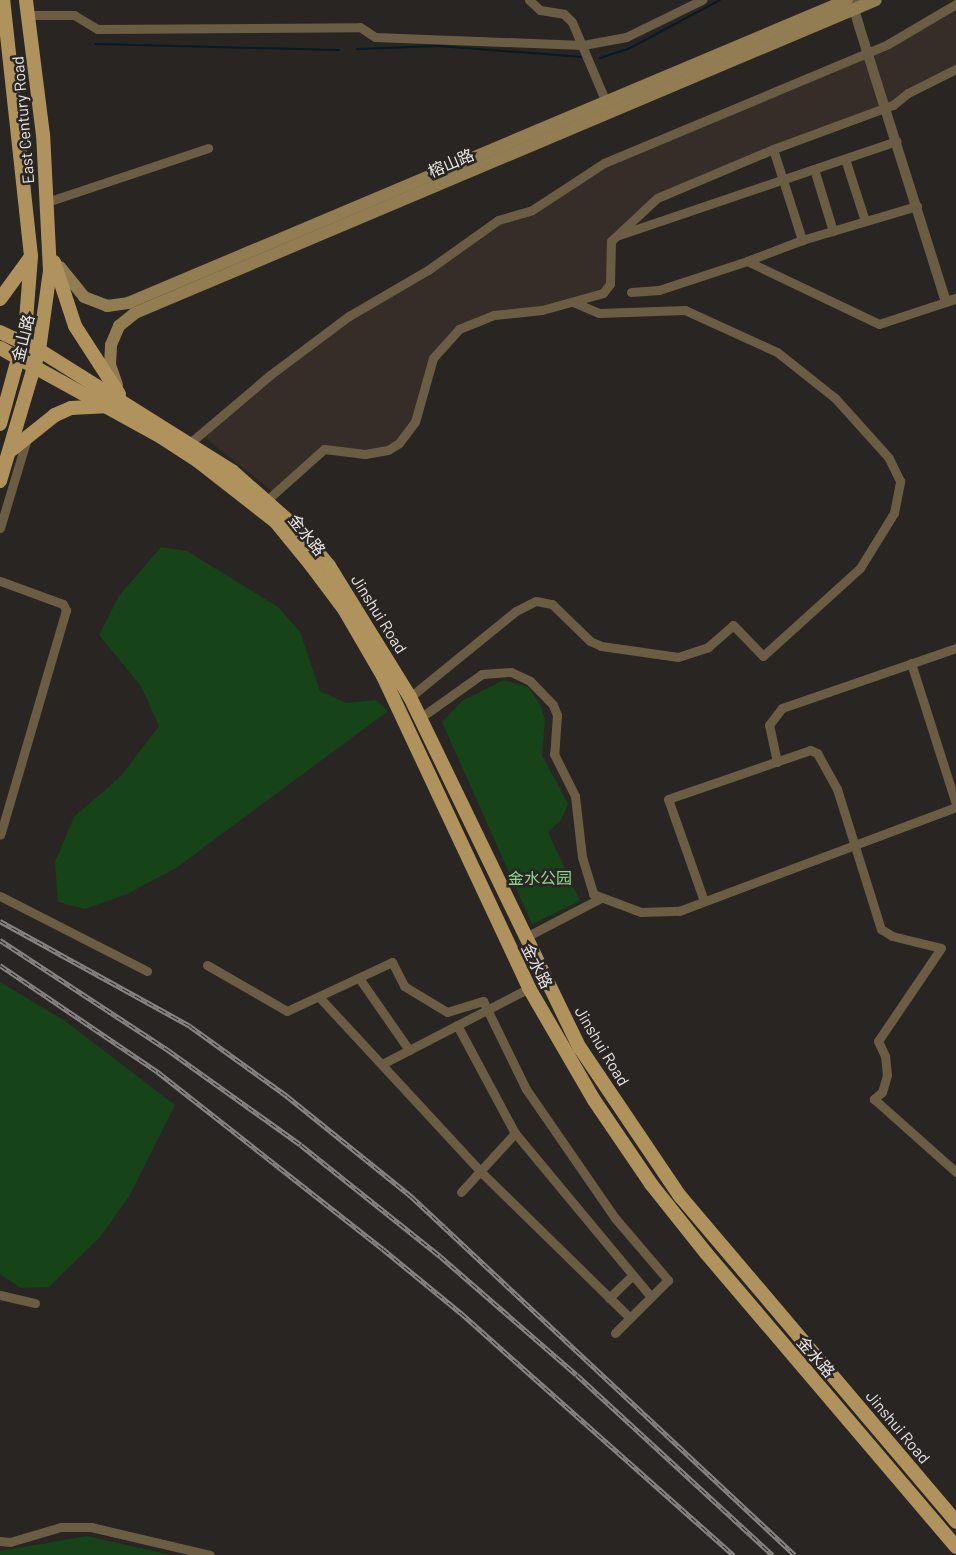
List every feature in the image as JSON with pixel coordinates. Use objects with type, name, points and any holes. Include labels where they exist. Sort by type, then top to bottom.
[{"type":"main road","name":"East Century Road","points":[[3,0],[6,71],[28,214],[32,256]]},
{"type":"main road","name":"East Century Road","points":[[26,0],[51,250]]},
{"type":"main road","name":"榕山路","points":[[51,250],[65,277],[84,297],[107,306],[128,303],[835,3],[847,0]]},
{"type":"main road","name":"榕山路","points":[[128,405],[112,374],[111,345],[119,326],[135,313],[843,17],[856,6],[874,2]]},
{"type":"main road","points":[[51,250],[75,326],[107,381],[128,405]]},
{"type":"main road","name":"金山路","points":[[0,481],[39,350],[51,250]]},
{"type":"main road","points":[[0,299],[32,256]]},
{"type":"main road","name":"金山路","points":[[0,422],[29,316],[32,256]]},
{"type":"main road","name":"Jinshui Road","points":[[0,332],[39,350],[191,442],[267,500],[329,566],[410,697],[524,938],[580,1048],[680,1196],[956,1522]]},
{"type":"main road","name":"金水路","points":[[0,348],[161,436],[246,496],[276,522],[344,609],[406,722],[529,988],[564,1052],[651,1184],[956,1547]]},
{"type":"main road","points":[[10,452],[55,415],[71,408],[108,406]]},
{"type":"street","points":[[29,15],[74,15],[97,28],[360,27],[375,37],[582,45],[626,37],[702,0]]},
{"type":"street","points":[[533,1],[567,15],[606,102]]},
{"type":"street","points":[[859,26],[874,2]]},
{"type":"street","points":[[191,442],[270,375],[349,316],[428,270],[498,220],[532,210],[604,163],[868,50],[888,44],[956,4]]},
{"type":"street","points":[[747,261],[879,324],[951,300],[917,206],[859,26],[856,6]]},
{"type":"street","points":[[843,17],[859,26]]},
{"type":"street","points":[[267,500],[324,449],[365,454],[388,450],[399,443],[415,422],[434,358],[459,329],[494,315],[573,302],[603,293],[609,288],[609,247],[617,236],[657,198],[772,149],[887,108],[956,69]]},
{"type":"street","points":[[617,236],[897,141]]},
{"type":"street","points":[[47,202],[208,148]]},
{"type":"street","points":[[772,149],[802,240]]},
{"type":"street","points":[[845,159],[865,221]]},
{"type":"street","points":[[814,169],[833,231]]},
{"type":"street","points":[[631,292],[659,290],[802,240],[917,206]]},
{"type":"street","points":[[410,697],[516,610],[536,601],[552,604],[590,641],[601,646],[678,657],[708,647],[733,626],[764,656],[860,568],[897,507],[900,481],[889,458],[835,398],[777,352],[685,310],[599,312],[573,302]]},
{"type":"street","points":[[0,528],[28,436]]},
{"type":"street","points":[[0,581],[63,604],[66,610],[0,835]]},
{"type":"street","points":[[777,762],[768,735],[777,711],[956,648]]},
{"type":"street","points":[[420,718],[465,683],[496,670],[511,672],[543,691],[557,715],[554,754],[575,796],[585,869],[593,894],[599,899],[665,914],[956,805],[911,663]]},
{"type":"street","points":[[704,901],[668,799],[810,750],[822,758],[837,789],[881,928],[892,936],[941,948],[878,1041],[885,1056],[887,1075],[882,1092],[874,1099],[956,1172]]},
{"type":"street","points":[[0,896],[147,971]]},
{"type":"street","points":[[524,938],[599,899]]},
{"type":"street","points":[[207,965],[287,1011],[320,998],[392,962],[404,986],[447,1012],[483,1001],[526,1089],[615,1218],[668,1280],[628,1317],[615,1333]]},
{"type":"street","points":[[359,978],[410,1050]]},
{"type":"street","points":[[382,1064],[529,988]]},
{"type":"street","points":[[320,998],[479,1170],[628,1317]]},
{"type":"street","points":[[457,1025],[515,1133],[651,1297]]},
{"type":"street","points":[[461,1192],[515,1133]]},
{"type":"street","points":[[609,1298],[632,1276]]},
{"type":"street","points":[[0,1295],[35,1303]]},
{"type":"street","points":[[0,1540],[10,1542],[61,1527],[91,1527],[210,1555]]},
{"type":"shaded area","points":[[956,4],[956,69],[897,103],[674,188],[611,242],[610,284],[603,293],[475,321],[433,358],[415,422],[388,450],[324,449],[275,493],[200,434],[349,316],[489,228],[519,216],[604,163],[868,50]]},
{"type":"green space","points":[[161,547],[187,551],[278,607],[300,632],[320,691],[346,703],[376,700],[388,711],[176,868],[127,894],[85,909],[58,902],[55,862],[74,817],[121,776],[159,726],[141,686],[99,635],[119,596]]},
{"type":"green space","name":"金水公园","points":[[504,680],[528,687],[540,704],[545,719],[542,755],[568,804],[561,820],[548,832],[580,901],[532,924],[442,722],[462,701]]},
{"type":"green space","points":[[0,982],[65,1021],[175,1105],[130,1195],[100,1237],[49,1287],[21,1288],[0,1274]]},
{"type":"green space","points":[[87,1536],[170,1555],[0,1555],[0,1551]]},
{"type":"waterway","points":[[600,58],[628,49],[720,0]]},
{"type":"waterway","points":[[95,44],[339,50]]},
{"type":"waterway","points":[[357,49],[439,46],[582,57]]},
{"type":"railway","points":[[0,921],[190,1026],[287,1096],[412,1197],[795,1555]]},
{"type":"railway","points":[[0,940],[168,1050],[301,1145],[440,1256],[577,1375],[773,1555]]},
{"type":"railway","points":[[0,965],[158,1072],[383,1249],[461,1313],[734,1555]]}]
